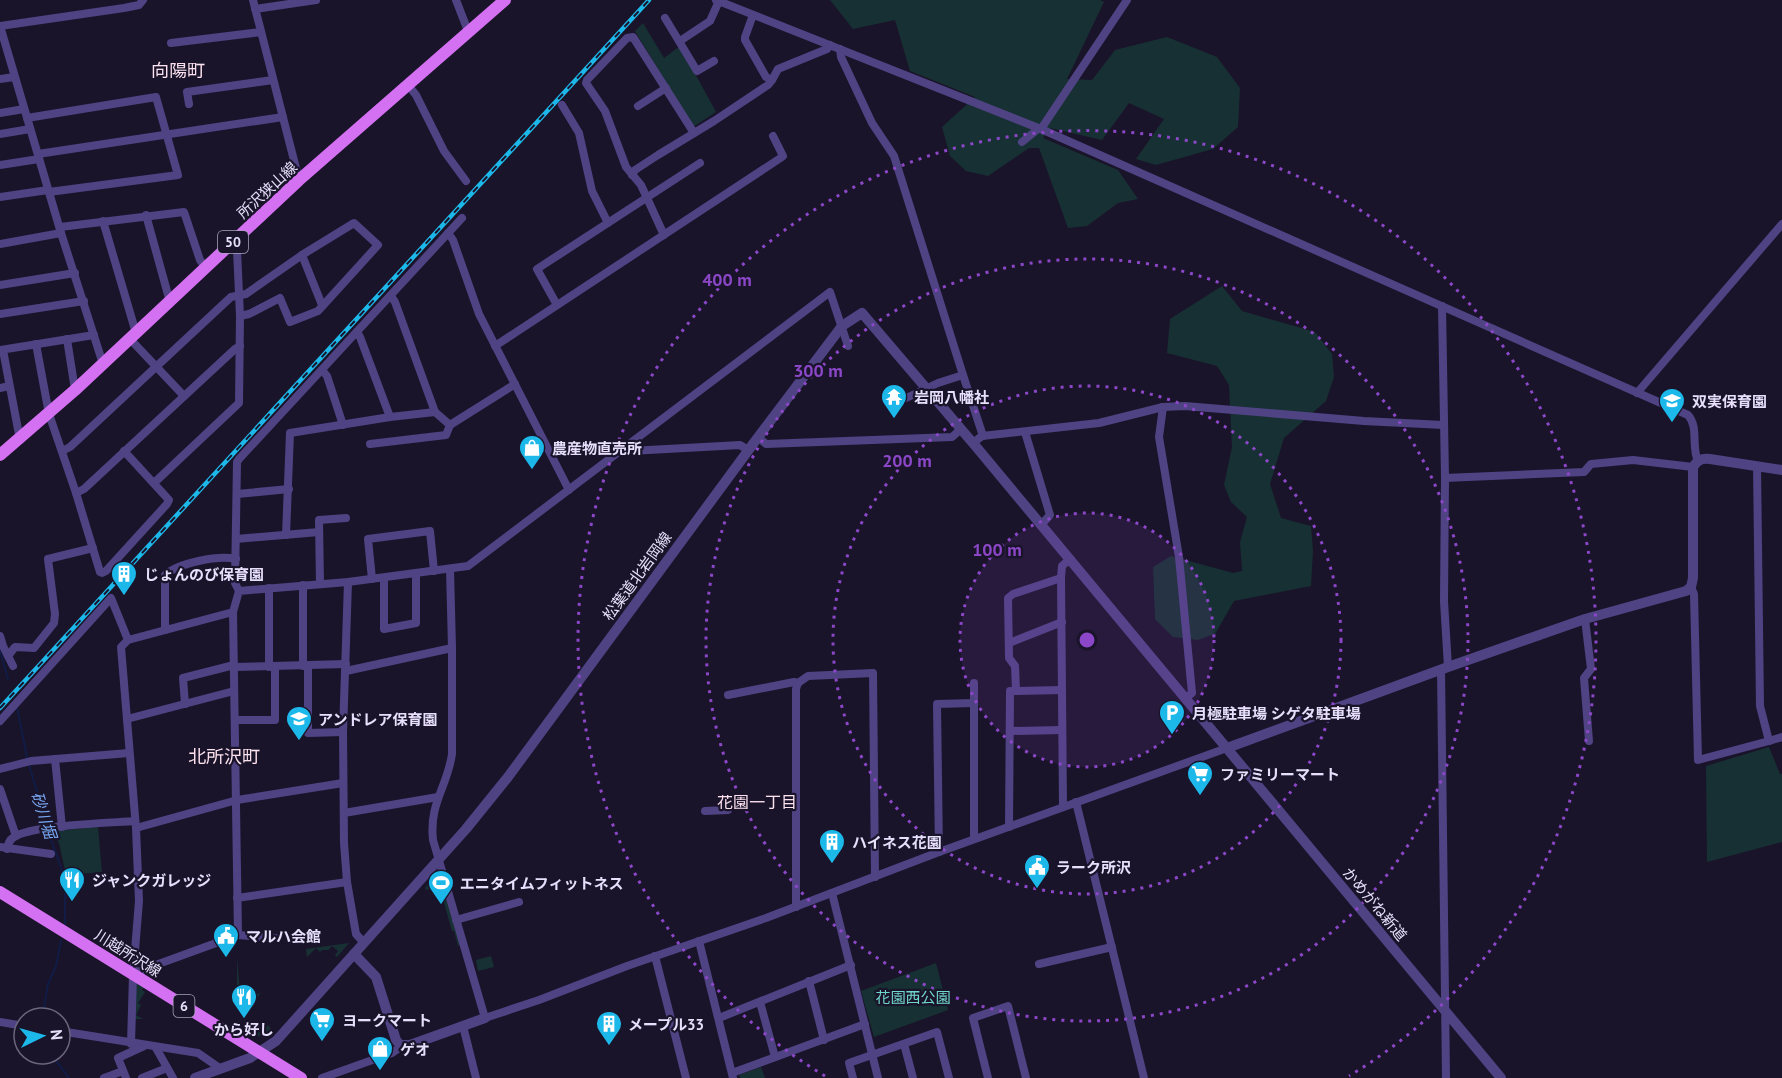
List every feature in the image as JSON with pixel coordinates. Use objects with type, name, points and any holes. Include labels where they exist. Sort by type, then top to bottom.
[{"type":"main road","name":"所沢狭山線","points":[[0,455],[49,414],[299,180],[505,0]]},
{"type":"main road","name":"川越所沢線","points":[[0,892],[301,1078]]},
{"type":"street","points":[[103,363],[0,26],[124,8],[139,4],[143,0]]},
{"type":"street","points":[[299,180],[254,4],[316,0]]},
{"type":"street","points":[[456,0],[468,31]]},
{"type":"street","points":[[1022,142],[1039,129],[1127,0]]},
{"type":"street","points":[[322,1078],[392,1053],[402,1046],[539,1000],[655,956],[796,907],[974,839],[1444,668],[1585,619],[1686,591],[1690,587],[1693,578],[1696,464],[1694,429],[1688,415],[1039,129],[718,1],[710,21],[680,41]]},
{"type":"street","points":[[753,15],[744,37],[766,77],[772,80]]},
{"type":"street","points":[[665,18],[697,71],[714,61]]},
{"type":"street","points":[[171,43],[261,32]]},
{"type":"street","points":[[664,235],[641,185],[624,164],[604,111],[586,82],[631,36],[694,133]]},
{"type":"street","points":[[632,175],[635,170],[739,105],[772,80],[778,69],[826,49],[830,45]]},
{"type":"street","points":[[840,49],[841,57],[869,119],[894,156],[983,436]]},
{"type":"street","points":[[0,79],[14,77]]},
{"type":"street","points":[[189,104],[187,92],[273,80]]},
{"type":"street","points":[[408,85],[416,95],[444,151],[466,181]]},
{"type":"street","points":[[638,106],[666,88]]},
{"type":"street","points":[[0,113],[26,113],[156,97],[178,175],[0,197]]},
{"type":"street","points":[[562,105],[579,133],[592,191],[608,223]]},
{"type":"street","points":[[0,165],[38,156],[283,117]]},
{"type":"street","points":[[0,134],[30,129]]},
{"type":"street","points":[[495,346],[783,157],[773,136]]},
{"type":"street","points":[[557,305],[537,269],[700,163]]},
{"type":"street","points":[[0,244],[104,221],[146,215],[185,213],[200,260],[206,268]]},
{"type":"street","points":[[146,215],[170,302]]},
{"type":"street","points":[[238,935],[233,612],[239,591],[235,583],[237,462],[462,218]]},
{"type":"street","points":[[104,221],[133,336],[156,367],[184,396]]},
{"type":"street","points":[[62,451],[70,447],[231,297],[246,294],[302,255],[354,223],[378,245],[318,311],[290,322],[280,298],[249,314],[240,316]]},
{"type":"street","points":[[1637,393],[1782,225]]},
{"type":"street","points":[[448,233],[453,240],[478,314],[569,490]]},
{"type":"street","points":[[154,483],[239,403],[240,316],[237,250],[234,241]]},
{"type":"street","points":[[302,255],[322,305]]},
{"type":"street","points":[[0,285],[75,273]]},
{"type":"street","points":[[239,591],[348,582],[468,566],[830,292],[848,346]]},
{"type":"street","points":[[391,296],[435,412],[450,425]]},
{"type":"street","points":[[0,314],[84,302]]},
{"type":"street","points":[[1442,306],[1445,478],[1446,1078]]},
{"type":"street","name":"松葉道北岩岡線","points":[[195,1078],[250,1058],[276,1041],[438,860],[508,777],[842,326],[862,313]]},
{"type":"street","name":"かめがね新道","points":[[862,313],[1070,559],[1501,1078]]},
{"type":"street","points":[[357,332],[390,417]]},
{"type":"street","points":[[20,440],[5,387],[2,350],[94,336]]},
{"type":"street","points":[[67,339],[75,390]]},
{"type":"street","points":[[36,344],[49,414],[102,573],[169,502],[124,451]]},
{"type":"street","points":[[76,493],[84,489],[240,346]]},
{"type":"street","points":[[322,370],[327,376],[343,425]]},
{"type":"street","points":[[889,402],[902,400],[963,375]]},
{"type":"street","points":[[370,444],[446,435],[450,425],[515,384]]},
{"type":"street","points":[[973,443],[983,436],[1099,423],[1162,407],[1185,406],[1364,421],[1443,425]]},
{"type":"street","points":[[1162,407],[1160,437],[1179,557],[1192,693],[1186,698]]},
{"type":"street","points":[[286,535],[290,433],[435,412]]},
{"type":"street","points":[[758,437],[766,444],[886,440],[952,437],[961,429]]},
{"type":"street","points":[[1025,432],[1050,514],[1041,525]]},
{"type":"street","points":[[623,450],[740,445],[748,450]]},
{"type":"street","points":[[1445,478],[1584,472],[1591,464],[1634,460],[1696,464],[1702,458],[1782,470]]},
{"type":"street","points":[[1757,466],[1760,706],[1768,741]]},
{"type":"street","points":[[237,494],[289,489]]},
{"type":"street","points":[[320,584],[319,520],[346,518]]},
{"type":"street","points":[[372,579],[368,539],[430,531],[434,571]]},
{"type":"street","points":[[236,539],[319,532]]},
{"type":"street","points":[[8,656],[15,647],[34,648],[54,623],[55,614],[48,559],[93,548]]},
{"type":"street","points":[[165,630],[165,575],[172,569],[218,557],[236,559]]},
{"type":"street","points":[[1063,807],[1061,578],[1062,566],[1070,559]]},
{"type":"street","points":[[450,569],[453,754],[434,808],[432,832],[438,860],[485,1018]]},
{"type":"street","points":[[384,578],[384,629],[416,622],[416,573]]},
{"type":"street","points":[[1016,691],[1015,666],[1009,658],[1008,598],[1061,578]]},
{"type":"street","points":[[348,582],[343,732],[344,843],[347,882],[356,934],[363,943]]},
{"type":"street","points":[[303,585],[308,733],[343,732]]},
{"type":"street","points":[[1690,587],[1694,594],[1698,760],[1782,737]]},
{"type":"street","points":[[235,720],[275,720],[269,588]]},
{"type":"street","points":[[0,721],[111,598],[128,640]]},
{"type":"street","points":[[131,1044],[133,975],[140,901],[121,647],[128,640],[233,612]]},
{"type":"street","points":[[1585,619],[1591,669],[1584,678],[1589,741]]},
{"type":"street","points":[[1009,644],[1062,622]]},
{"type":"street","points":[[0,636],[13,666]]},
{"type":"street","points":[[185,704],[183,678],[234,666],[346,667],[452,648]]},
{"type":"street","points":[[796,907],[796,689],[798,683],[808,676],[873,673],[875,877]]},
{"type":"street","points":[[728,695],[798,683]]},
{"type":"street","points":[[974,683],[974,839]]},
{"type":"street","points":[[1009,827],[1010,691],[1062,690]]},
{"type":"street","points":[[126,719],[234,691]]},
{"type":"street","points":[[939,852],[937,704],[974,703]]},
{"type":"street","points":[[1010,730],[1062,730]]},
{"type":"street","points":[[0,769],[27,761],[129,753]]},
{"type":"street","points":[[55,759],[62,827]]},
{"type":"street","points":[[51,854],[4,848],[16,836],[47,829],[135,825],[237,800],[343,783]]},
{"type":"street","points":[[0,789],[16,836]]},
{"type":"street","points":[[344,813],[438,797]]},
{"type":"street","points":[[1076,802],[1144,1078]]},
{"type":"street","points":[[705,811],[728,810]]},
{"type":"street","points":[[237,898],[347,882]]},
{"type":"street","points":[[832,893],[878,1078]]},
{"type":"street","points":[[456,920],[519,902]]},
{"type":"street","points":[[133,975],[238,935],[275,938]]},
{"type":"street","points":[[699,941],[733,1075],[865,1024]]},
{"type":"street","points":[[1040,964],[1112,946]]},
{"type":"street","points":[[354,954],[376,977],[396,1040],[402,1046]]},
{"type":"street","points":[[655,956],[686,1078]]},
{"type":"street","points":[[719,1018],[851,965]]},
{"type":"street","points":[[809,981],[824,1040]]},
{"type":"street","points":[[760,1002],[775,1057]]},
{"type":"street","points":[[988,1078],[973,1018],[1008,1006],[1026,1078]]},
{"type":"street","points":[[463,1026],[476,1078]]},
{"type":"street","points":[[853,1078],[849,1064],[937,1032],[949,1078]]},
{"type":"street","points":[[72,1033],[198,1053],[221,1069]]},
{"type":"street","points":[[904,1044],[913,1078]]},
{"type":"street","points":[[104,1078],[124,1074],[118,1058],[145,1046]]},
{"type":"street","points":[[156,1048],[173,1078]]},
{"type":"street","points":[[142,1078],[167,1068]]},
{"type":"green space","points":[[830,0],[1100,0],[1104,2],[1067,79],[1092,80],[1115,50],[1167,37],[1217,57],[1240,88],[1238,127],[1213,149],[1156,165],[1136,159],[1164,119],[1129,103],[1102,140],[1050,128],[1043,138],[1118,170],[1138,199],[1118,203],[1087,226],[1068,228],[1039,148],[1029,148],[988,176],[966,171],[950,156],[942,127],[975,97],[910,71],[895,20],[853,29]]},
{"type":"green space","points":[[643,23],[664,58],[680,46],[716,112],[693,127],[635,31]]},
{"type":"green space","points":[[1222,286],[1242,311],[1315,332],[1332,354],[1334,377],[1326,401],[1284,438],[1270,484],[1281,518],[1311,526],[1313,551],[1311,586],[1234,601],[1215,634],[1198,640],[1173,637],[1155,619],[1153,567],[1171,556],[1233,573],[1242,571],[1240,542],[1247,517],[1231,502],[1224,485],[1232,447],[1229,385],[1217,366],[1167,353],[1170,319]]},
{"type":"green space","points":[[1769,747],[1780,774],[1782,774],[1782,842],[1707,862],[1706,766]]},
{"type":"green space","points":[[98,827],[102,872],[66,875],[59,843],[53,831]]},
{"type":"green space","points":[[434,878],[441,880],[460,945],[458,946],[440,889],[437,884],[431,886],[432,889],[426,890],[425,888]]},
{"type":"green space","points":[[349,943],[337,957],[335,955],[338,951],[332,946],[320,952],[316,948],[307,957],[306,949]]},
{"type":"green space","points":[[491,956],[494,967],[478,971],[476,960]]},
{"type":"green space","points":[[237,958],[241,1003],[250,1001],[249,996],[261,993],[253,1001],[255,1003],[253,1005],[237,1005]]},
{"type":"green space","name":"花園西公園","points":[[936,963],[948,1010],[874,1037],[861,991]]},
{"type":"green space","points":[[135,981],[144,987],[142,990],[145,992],[138,1003],[141,1005],[136,1015],[143,1019],[135,1019]]},
{"type":"green space","points":[[253,1022],[263,1031],[268,1025],[271,1029],[266,1035],[252,1037],[249,1035]]},
{"type":"green space","points":[[761,1067],[765,1078],[740,1078],[739,1075]]},
{"type":"waterway","name":"砂川堀","points":[[0,651],[8,679]]},
{"type":"waterway","name":"砂川堀","points":[[17,707],[27,758],[47,826]]},
{"type":"waterway","name":"砂川堀","points":[[48,832],[62,870],[65,891],[65,924]]},
{"type":"waterway","name":"砂川堀","points":[[44,1006],[61,940]]},
{"type":"waterway","name":"砂川堀","points":[[60,1066],[69,1078]]},
{"type":"railway","points":[[0,708],[649,0]]},
{"type":"place","name":"岩岡八幡社","points":[[894,420]]},
{"type":"place","name":"双実保育園","points":[[1672,424]]},
{"type":"place","name":"農産物直売所","points":[[532,471]]},
{"type":"place","name":"じょんのび保育園","points":[[124,597]]},
{"type":"place","name":"月極駐車場 シゲタ駐車場","points":[[1172,736]]},
{"type":"place","name":"アンドレア保育園","points":[[299,742]]},
{"type":"place","name":"ファミリーマート","points":[[1200,797]]},
{"type":"place","name":"ハイネス花園","points":[[832,865]]},
{"type":"place","name":"ラーク所沢","points":[[1037,890]]},
{"type":"place","name":"ジャンクガレッジ","points":[[72,903]]},
{"type":"place","name":"エニタイムフィットネス","points":[[441,906]]},
{"type":"place","name":"マルハ会館","points":[[226,959]]},
{"type":"place","name":"から好し","points":[[244,1020]]},
{"type":"place","name":"ヨークマート","points":[[322,1043]]},
{"type":"place","name":"メープル33","points":[[609,1047]]},
{"type":"place","name":"ゲオ","points":[[380,1072]]},
{"type":"district","name":"向陽町","points":[[178,70]]},
{"type":"district","name":"北所沢町","points":[[224,756]]},
{"type":"district","name":"花園一丁目","points":[[757,802]]}]
